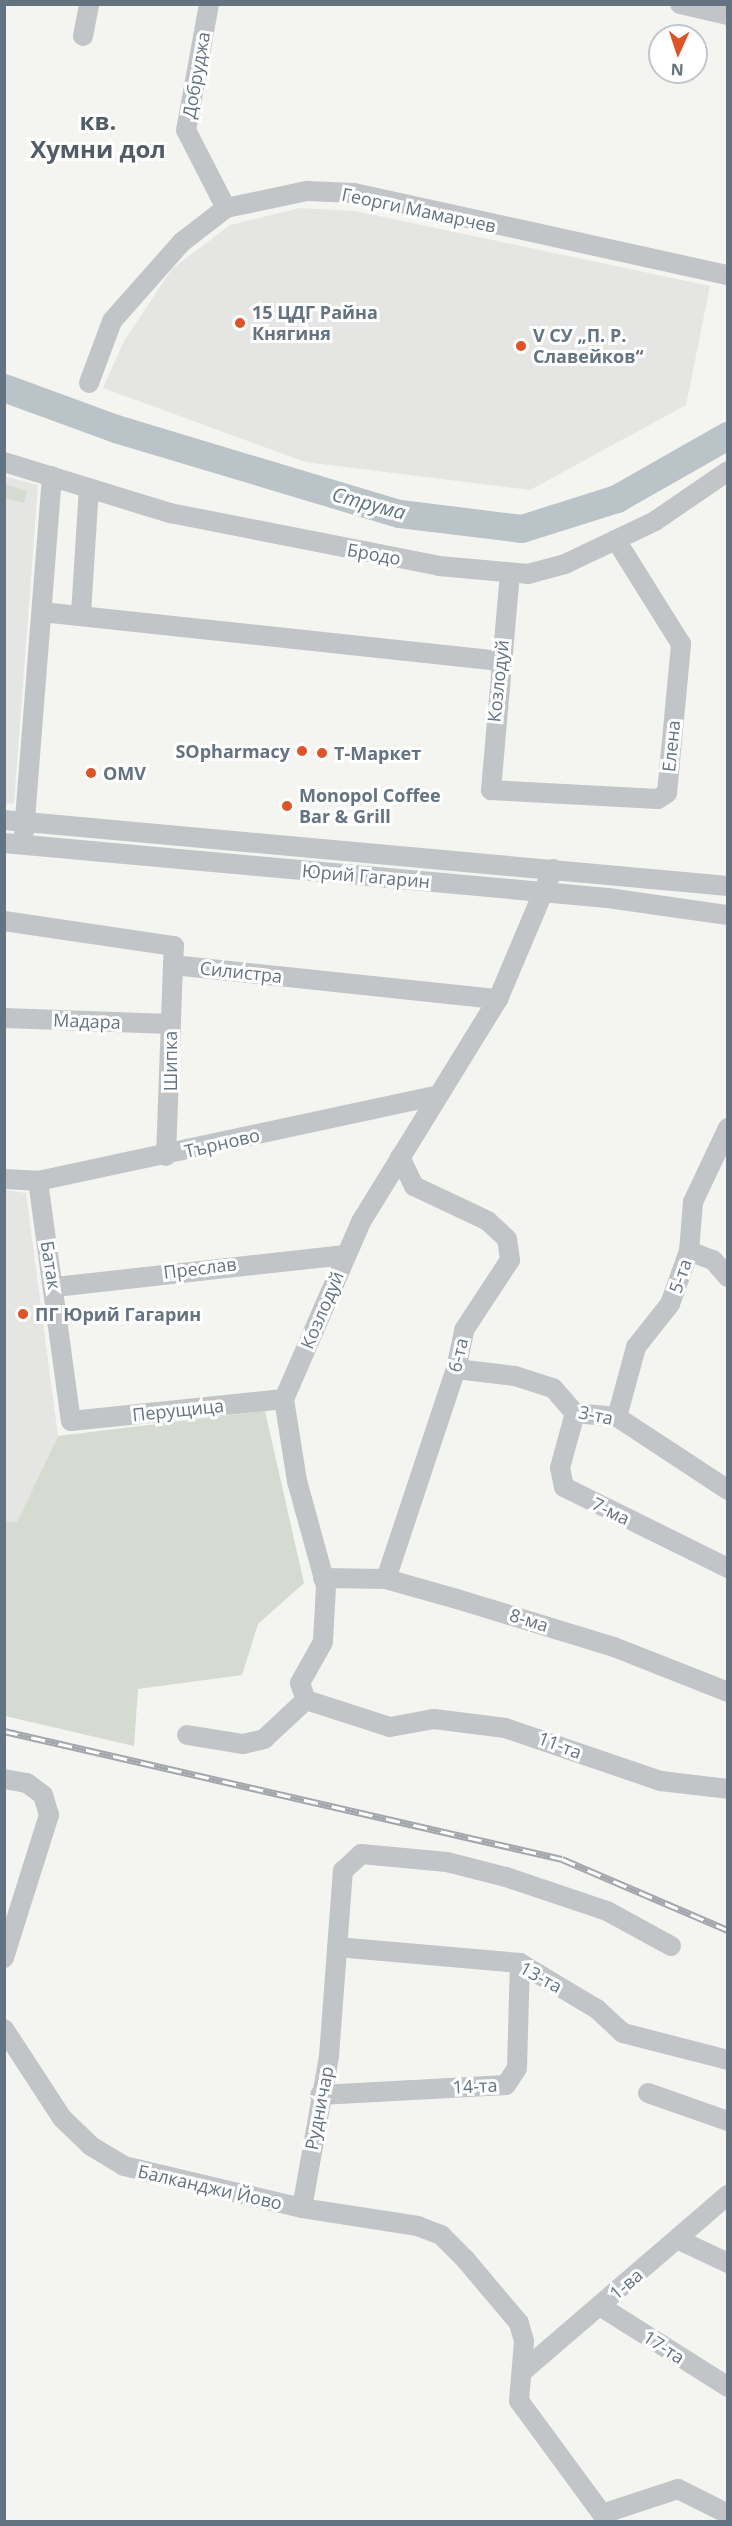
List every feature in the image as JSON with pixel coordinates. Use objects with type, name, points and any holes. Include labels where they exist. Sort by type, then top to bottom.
[{"type":"street","points":[[83,36],[89,4]]},
{"type":"street","name":"Добруджа","points":[[209,4],[186,130],[226,208]]},
{"type":"street","points":[[680,4],[728,15]]},
{"type":"street","name":"Георги Мамарчев","points":[[226,208],[307,192],[354,193],[728,275]]},
{"type":"street","points":[[89,383],[112,321],[144,280],[226,208]]},
{"type":"street","name":"Бродо","points":[[4,462],[170,513],[333,547],[510,573],[565,564],[655,521],[728,471]]},
{"type":"street","points":[[14,843],[25,821],[52,476]]},
{"type":"street","points":[[81,614],[89,488]]},
{"type":"street","name":"Елена","points":[[490,790],[631,801],[666,793],[681,644],[616,540]]},
{"type":"street","name":"Козлодуй","points":[[490,790],[500,661],[510,573]]},
{"type":"street","points":[[42,612],[81,614],[500,661]]},
{"type":"street","name":"Юрий Гагарин","points":[[4,820],[728,886]]},
{"type":"street","name":"Юрий Гагарин","points":[[14,843],[541,892],[728,915]]},
{"type":"street","name":"Козлодуй","points":[[284,1399],[345,1255],[400,1157],[498,999],[541,892],[553,869]]},
{"type":"street","name":"Силистра","points":[[4,921],[174,946],[173,966],[498,999]]},
{"type":"street","name":"Шипка","points":[[165,1156],[173,966]]},
{"type":"street","name":"Мадара","points":[[4,1018],[170,1024]]},
{"type":"street","name":"Търново","points":[[4,1179],[38,1181],[165,1156],[438,1095]]},
{"type":"street","name":"5-та","points":[[617,1418],[636,1347],[670,1304],[689,1251],[693,1202],[728,1128]]},
{"type":"street","name":"6-та","points":[[386,1579],[456,1369],[464,1330],[510,1260],[507,1239],[488,1221],[414,1186],[400,1157]]},
{"type":"street","name":"Батак","points":[[38,1181],[55,1287],[71,1421]]},
{"type":"street","points":[[689,1251],[713,1260],[728,1277]]},
{"type":"street","name":"Преслав","points":[[55,1287],[345,1255]]},
{"type":"street","name":"3-та","points":[[456,1369],[515,1376],[553,1388],[575,1413],[617,1418],[728,1490]]},
{"type":"street","points":[[187,1736],[243,1744],[264,1739],[306,1700],[300,1683],[323,1642],[327,1622],[323,1578],[297,1480],[284,1399]]},
{"type":"street","name":"Перущица","points":[[71,1421],[284,1399]]},
{"type":"street","name":"7-ма","points":[[575,1413],[560,1468],[564,1487],[728,1568]]},
{"type":"street","name":"8-ма","points":[[323,1578],[386,1579],[614,1647],[728,1692]]},
{"type":"street","name":"11-та","points":[[306,1700],[390,1727],[434,1719],[505,1728],[661,1782],[728,1789]]},
{"type":"street","points":[[4,1779],[27,1783],[43,1795],[49,1815],[4,1958]]},
{"type":"street","name":"Рудничар","points":[[302,2208],[320,2095],[329,2056],[343,1871],[361,1854],[392,1854],[476,1868],[557,1892],[607,1911],[671,1946]]},
{"type":"street","name":"13-та","points":[[337,1947],[520,1963],[597,2009],[623,2033],[728,2060]]},
{"type":"street","name":"14-та","points":[[320,2095],[506,2085],[517,2068],[520,1963]]},
{"type":"street","name":"Балканджи Йово","points":[[4,2030],[62,2118],[91,2146],[124,2166],[302,2208]]},
{"type":"street","points":[[648,2093],[728,2121]]},
{"type":"street","name":"1-ва","points":[[522,2372],[680,2240],[728,2195]]},
{"type":"street","points":[[302,2208],[418,2226],[441,2235],[519,2323],[524,2341],[519,2401],[605,2518],[678,2489],[728,2514]]},
{"type":"street","points":[[680,2240],[728,2263]]},
{"type":"street","name":"17-та","points":[[600,2306],[728,2387]]},
{"type":"shaded area","name":"V СУ „П. Р. Славейков“","points":[[300,208],[355,211],[710,286],[686,405],[530,490],[305,462],[103,388],[124,341],[172,269],[230,225]]},
{"type":"shaded area","points":[[4,476],[38,485],[14,804],[4,803]]},
{"type":"shaded area","points":[[5,484],[27,491],[24,503],[5,498]]},
{"type":"shaded area","name":"ПГ Юрий Гагарин","points":[[5,1190],[26,1193],[58,1436],[17,1522],[5,1521]]},
{"type":"shaded area","points":[[265,1411],[304,1583],[258,1624],[242,1675],[138,1689],[134,1746],[5,1716],[5,1521],[17,1522],[58,1436]]},
{"type":"waterway","name":"Струма","points":[[4,388],[116,429],[400,514],[522,529],[617,499],[728,436]]},
{"type":"railway","points":[[4,1731],[562,1859],[728,1930]]},
{"type":"place","name":"15 ЦДГ Райна Княгиня","points":[[240,323]]},
{"type":"place","name":"V СУ „П. Р. Славейков“","points":[[521,346]]},
{"type":"place","name":"SOpharmacy","points":[[302,751]]},
{"type":"place","name":"Т-Маркет","points":[[322,753]]},
{"type":"place","name":"OMV","points":[[91,773]]},
{"type":"place","name":"Monopol Coffee Bar & Grill","points":[[287,806]]},
{"type":"place","name":"ПГ Юрий Гагарин","points":[[23,1314]]},
{"type":"district","name":"кв. Хумни дол","points":[[98,135]]}]
